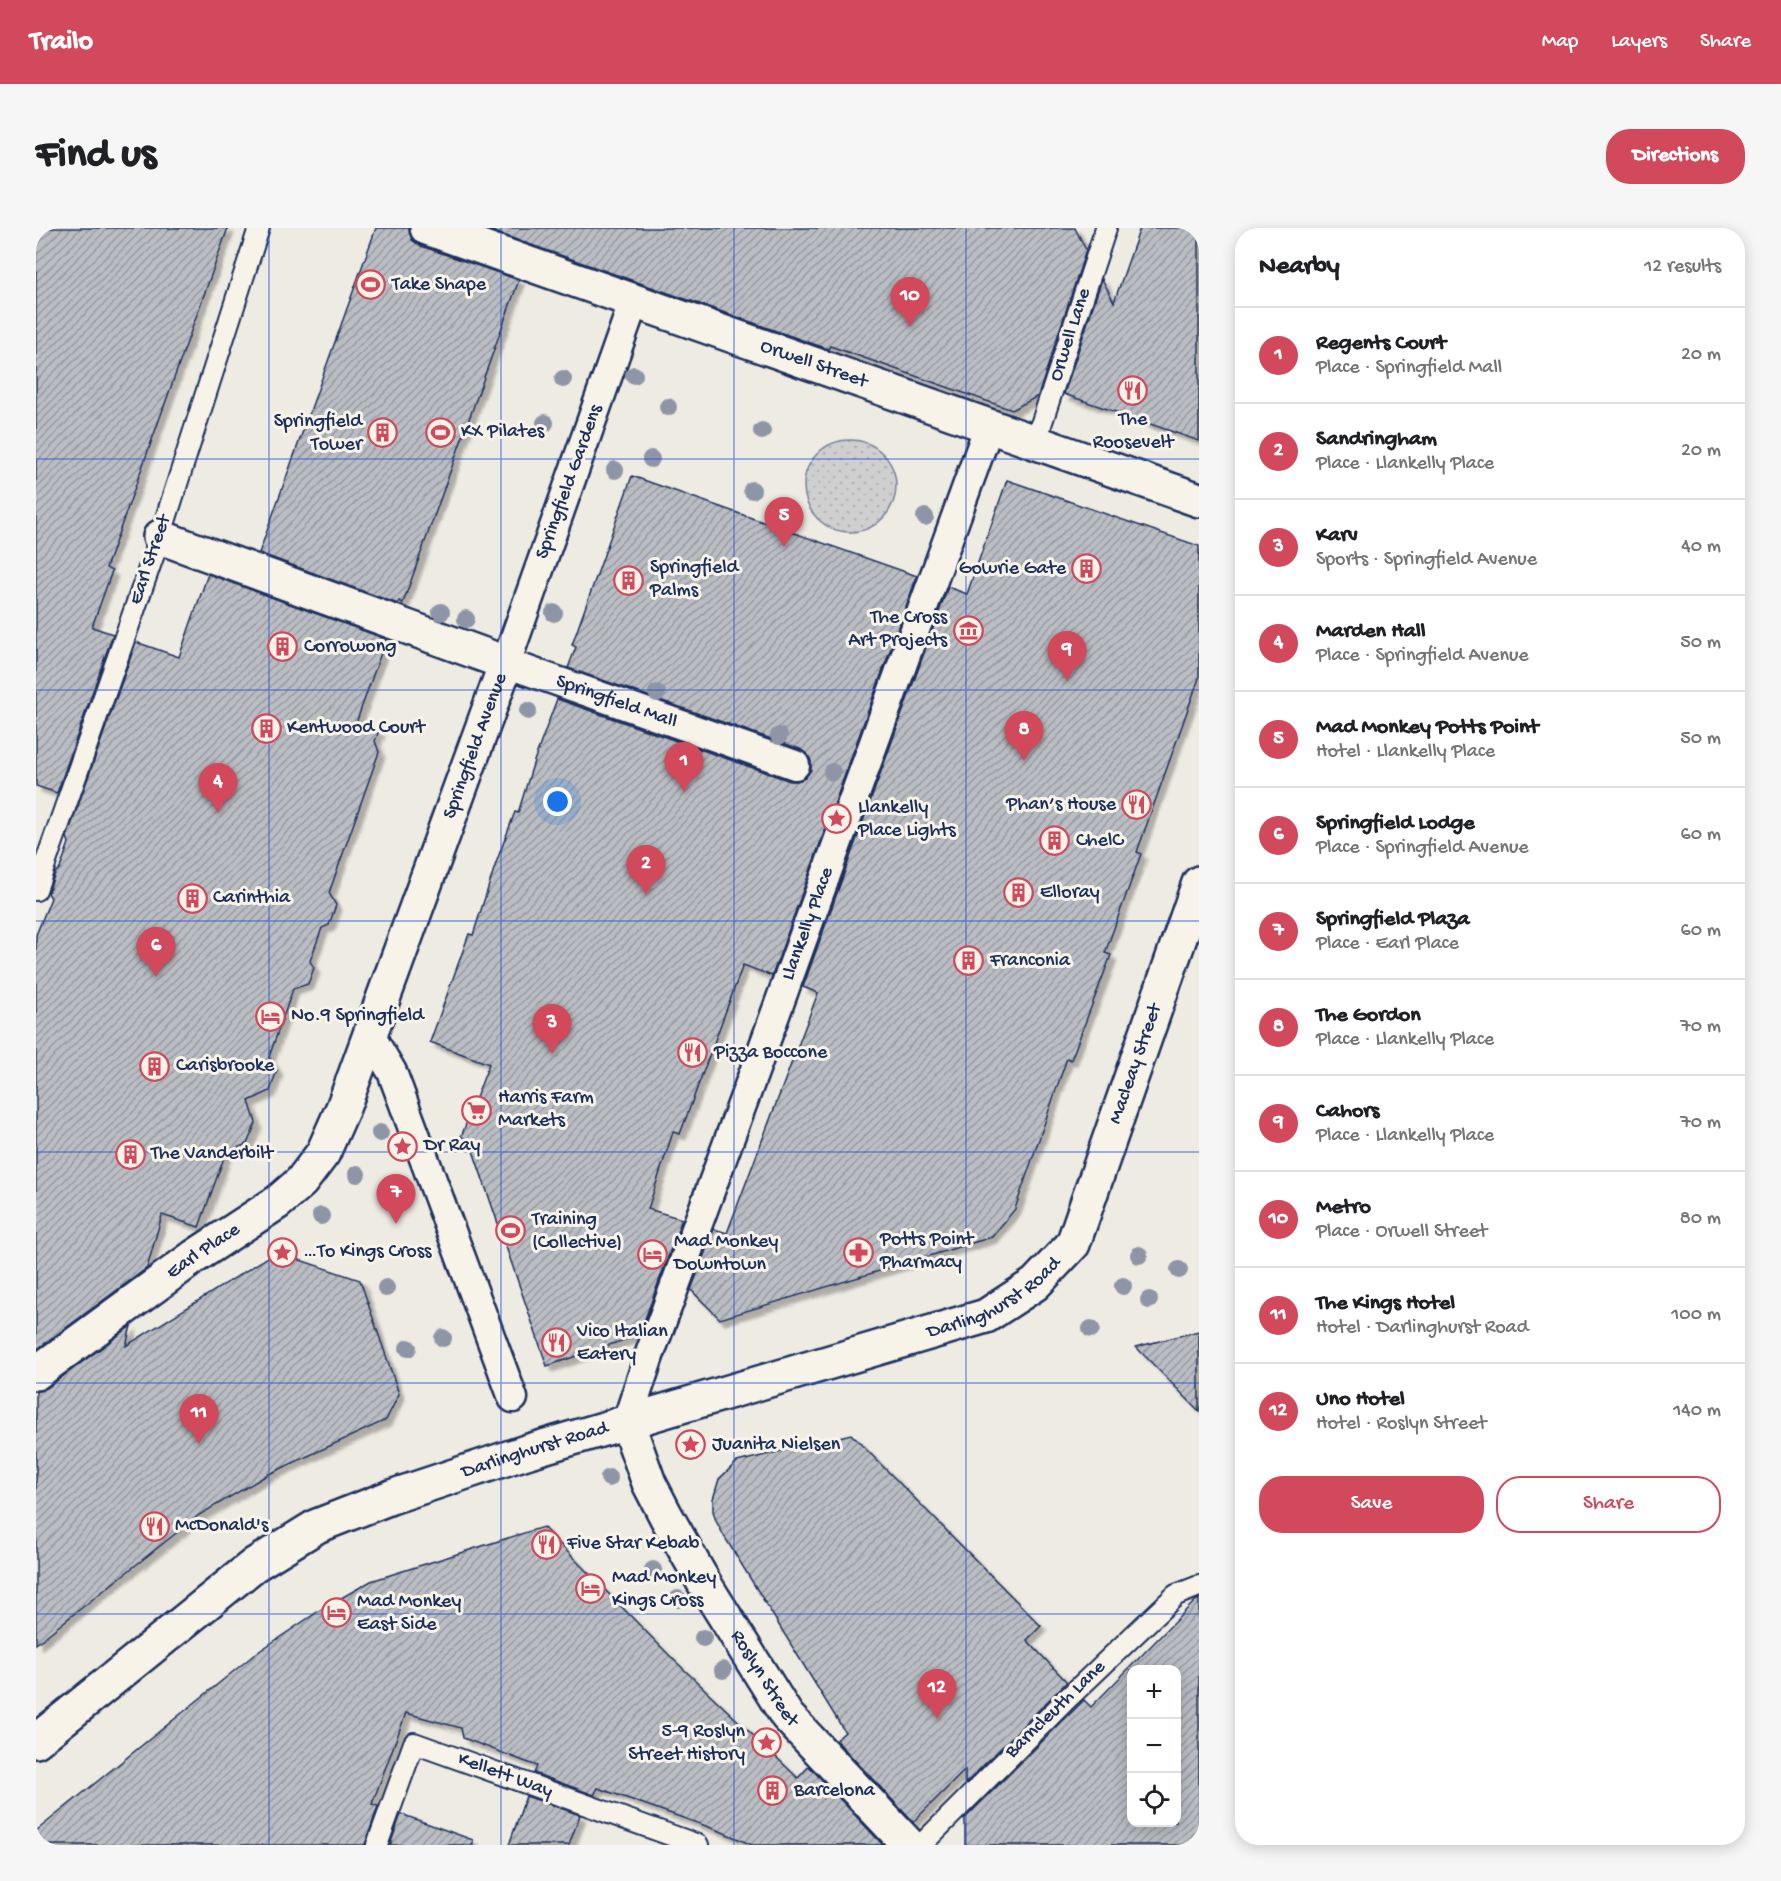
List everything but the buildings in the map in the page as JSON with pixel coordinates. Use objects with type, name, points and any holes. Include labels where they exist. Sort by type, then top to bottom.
[{"type":"street","name":"Orwell Street","points":[[427,228],[1199,500]]},
{"type":"street","name":"Springfield Gardens","points":[[506,663],[634,301]]},
{"type":"street","name":"Llankelly Place","points":[[627,1422],[653,1345],[764,1048],[989,426]]},
{"type":"street","name":"Springfield Avenue","points":[[160,537],[506,663],[343,1108]]},
{"type":"street","name":"Springfield Mall","points":[[506,663],[795,765]]},
{"type":"street","name":"Macleay Street","points":[[1073,1244],[1199,883]]},
{"type":"street","points":[[370,1035],[392,1072],[513,1398]]},
{"type":"street","name":"Earl Place","points":[[36,1373],[194,1257],[278,1202],[301,1182],[323,1153],[343,1108]]},
{"type":"street","name":"Darlinghurst Road","points":[[36,1741],[255,1565],[317,1526],[391,1497],[529,1451],[986,1316],[1035,1284],[1073,1244]]},
{"type":"street","name":"Roslyn Street","points":[[627,1422],[649,1483],[666,1516],[707,1588],[787,1716],[909,1845]]},
{"type":"lane","name":"Earl Street","points":[[36,891],[160,537],[259,228]]},
{"type":"lane","name":"Orwell Lane","points":[[1035,443],[1106,228]]},
{"type":"lane","name":"Barncleuth Lane","points":[[921,1845],[1069,1697],[1176,1595],[1199,1586]]},
{"type":"lane","name":"Kellett Way","points":[[377,1845],[414,1743],[698,1845]]},
{"type":"shaded area","points":[[850,440],[868,443],[883,453],[893,468],[896,486],[893,504],[883,519],[868,529],[850,532],[832,529],[817,519],[807,504],[804,486],[807,468],[817,453],[832,443]]},
{"type":"place","name":"Take Shape","points":[[371,285]]},
{"type":"place","name":"Metro","points":[[910,327]]},
{"type":"place","name":"The Roosevelt","points":[[1133,390]]},
{"type":"place","name":"KX Pilates","points":[[440,432]]},
{"type":"place","name":"Springfield Tower","points":[[383,433]]},
{"type":"place","name":"Mad Monkey Potts Point","points":[[784,547]]},
{"type":"place","name":"Gowrie Gate","points":[[1087,569]]},
{"type":"place","name":"Springfield Palms","points":[[629,580]]},
{"type":"place","name":"The Cross Art Projects","points":[[968,630]]},
{"type":"place","name":"Corrowong","points":[[283,647]]},
{"type":"place","name":"Cahors","points":[[1067,681]]},
{"type":"place","name":"Kentwood Court","points":[[266,728]]},
{"type":"place","name":"The Gordon","points":[[1024,761]]},
{"type":"place","name":"Regents Court","points":[[684,792]]},
{"type":"place","name":"Phan’s House","points":[[1137,805]]},
{"type":"place","name":"Marden Hall","points":[[218,813]]},
{"type":"place","name":"Llankelly Place Lights","points":[[837,819]]},
{"type":"place","name":"ChelC","points":[[1055,841]]},
{"type":"place","name":"Elloray","points":[[1019,893]]},
{"type":"place","name":"Sandringham","points":[[646,895]]},
{"type":"place","name":"Carinthia","points":[[192,898]]},
{"type":"place","name":"Franconia","points":[[969,961]]},
{"type":"place","name":"Springfield Lodge","points":[[156,977]]},
{"type":"place","name":"No.9 Springfield","points":[[270,1016]]},
{"type":"place","name":"Pizza Boccone","points":[[693,1053]]},
{"type":"place","name":"Karv","points":[[552,1054]]},
{"type":"place","name":"Carisbrooke","points":[[155,1066]]},
{"type":"place","name":"Harris Farm Markets","points":[[477,1110]]},
{"type":"place","name":"Dr Ray","points":[[403,1146]]},
{"type":"place","name":"The Vanderbilt","points":[[130,1154]]},
{"type":"place","name":"Springfield Plaza","points":[[396,1224]]},
{"type":"place","name":"Training (Collective)","points":[[511,1231]]},
{"type":"place","name":"…To Kings Cross","points":[[282,1252]]},
{"type":"place","name":"Potts Point Pharmacy","points":[[859,1252]]},
{"type":"place","name":"Mad Monkey Downtown","points":[[653,1254]]},
{"type":"place","name":"Vico Italian Eatery","points":[[556,1343]]},
{"type":"place","name":"The Kings Hotel","points":[[199,1444]]},
{"type":"place","name":"Juanita Nielsen","points":[[691,1445]]},
{"type":"place","name":"McDonald's","points":[[154,1526]]},
{"type":"place","name":"Five Star Kebab","points":[[546,1544]]},
{"type":"place","name":"Mad Monkey Kings Cross","points":[[591,1589]]},
{"type":"place","name":"Mad Monkey East Side","points":[[336,1613]]},
{"type":"place","name":"Uno Hotel","points":[[937,1719]]},
{"type":"place","name":"5-9 Roslyn Street History","points":[[766,1743]]},
{"type":"place","name":"Barcelona","points":[[773,1791]]}]
